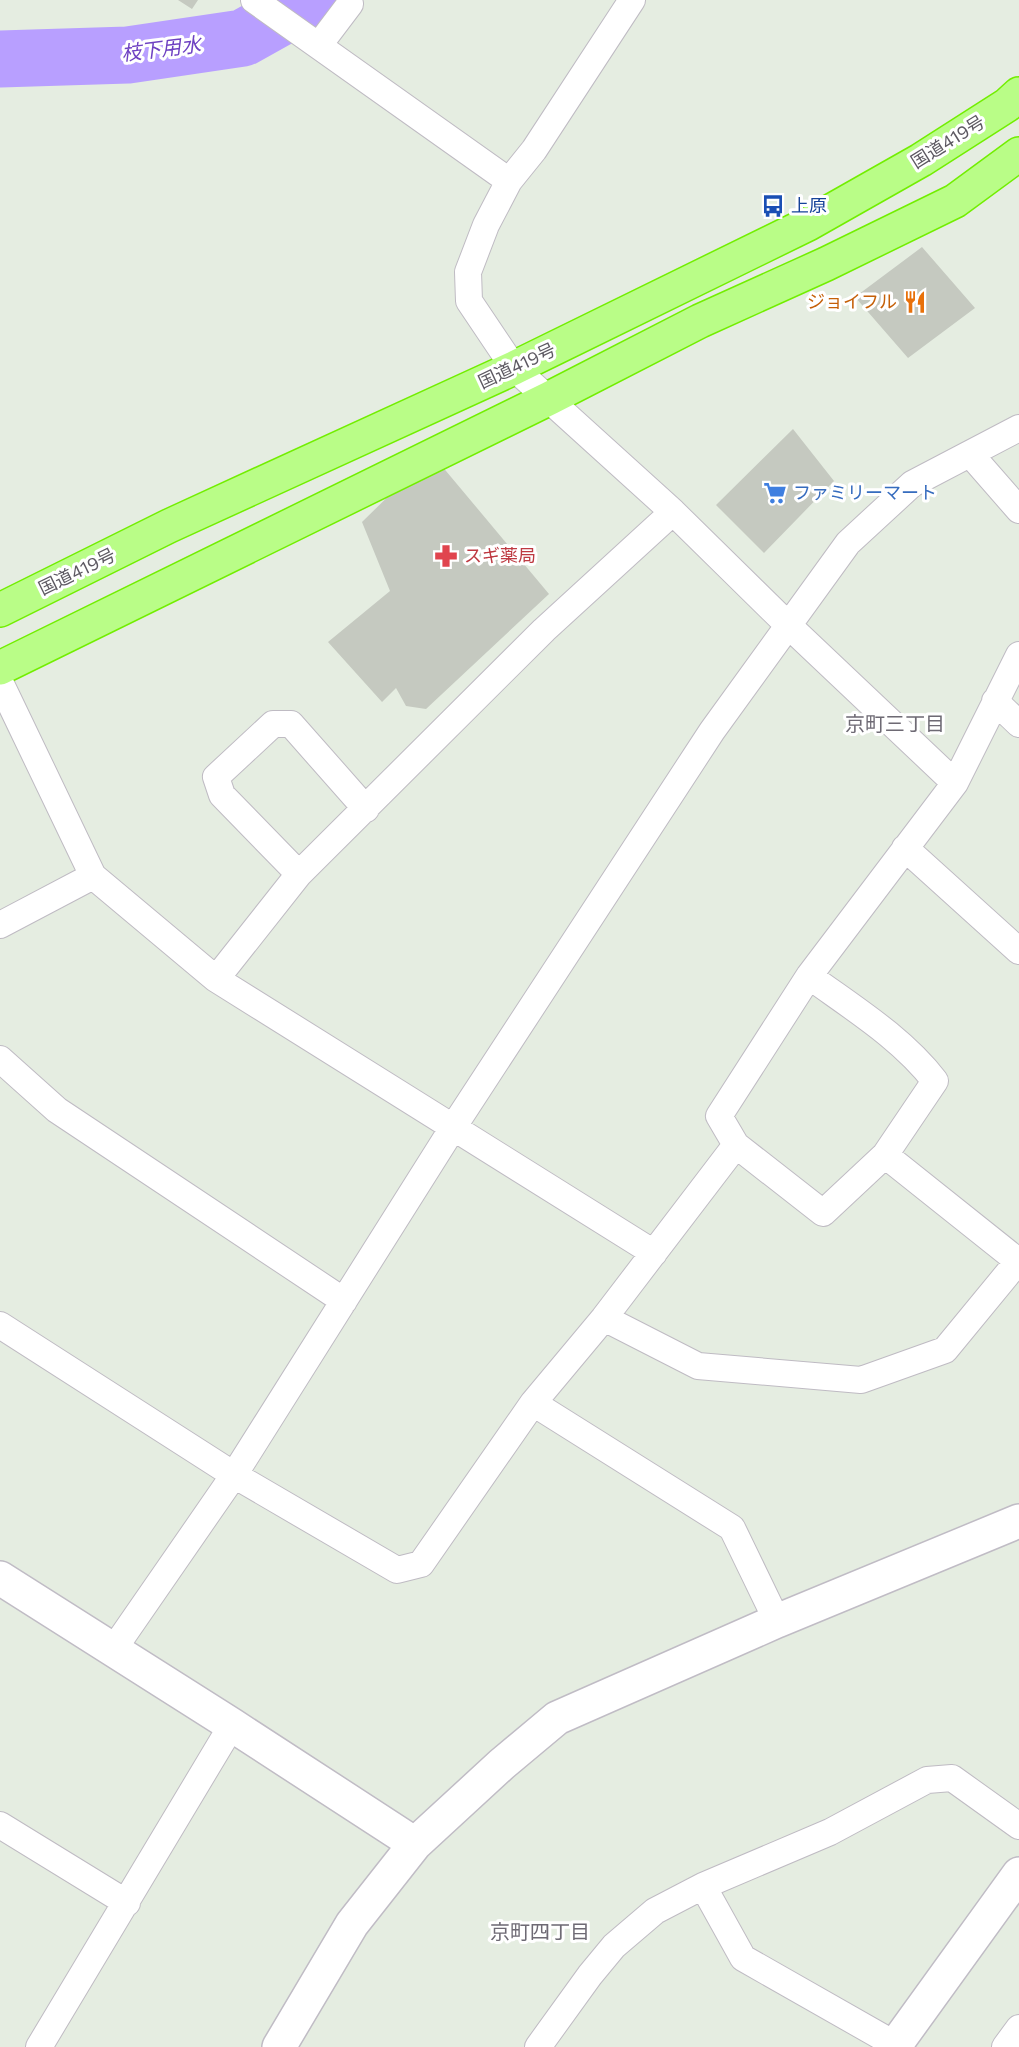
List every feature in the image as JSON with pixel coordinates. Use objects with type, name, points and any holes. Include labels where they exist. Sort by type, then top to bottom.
[{"type":"highway","name":"国道419号","points":[[0,610],[170,526],[514,368],[808,224],[921,160],[1007,105],[1019,94]]},
{"type":"highway","points":[[0,668],[550,398],[700,321],[826,264],[955,201],[1019,154]]},
{"type":"street","points":[[632,0],[534,150],[509,182],[486,225],[468,272],[469,301],[514,368],[550,398],[673,512],[788,625],[956,783]]},
{"type":"street","points":[[261,2],[509,182]]},
{"type":"street","points":[[315,42],[351,4]]},
{"type":"street","points":[[113,1650],[234,1475],[454,1126],[712,732],[848,543],[912,484],[1019,428]]},
{"type":"street","points":[[971,455],[1019,510]]},
{"type":"street","points":[[216,979],[299,874],[544,630],[673,512]]},
{"type":"street","points":[[809,976],[876,1025],[921,1062],[935,1081],[885,1155],[823,1213],[736,1145],[719,1116],[809,976],[956,783],[1019,655]]},
{"type":"street","points":[[0,682],[93,876],[216,979],[654,1253]]},
{"type":"street","points":[[995,701],[1019,724]]},
{"type":"street","points":[[299,874],[222,795],[216,777],[273,724],[291,724],[366,808]]},
{"type":"street","points":[[905,848],[1019,951]]},
{"type":"street","points":[[0,925],[93,876]]},
{"type":"street","points":[[0,1059],[57,1110],[344,1301]]},
{"type":"street","points":[[0,1325],[234,1475],[398,1570],[422,1564],[533,1403],[604,1318],[736,1145]]},
{"type":"street","points":[[604,1318],[698,1366],[861,1380],[945,1350],[1018,1261],[885,1155]]},
{"type":"street","points":[[533,1403],[732,1528],[777,1621]]},
{"type":"street","points":[[279,2047],[352,1924],[416,1844],[502,1764],[557,1718],[777,1621],[1019,1521]]},
{"type":"street","points":[[0,1578],[416,1844]]},
{"type":"street","points":[[39,2047],[127,1904],[232,1725]]},
{"type":"street","points":[[538,2047],[590,1975],[615,1946],[655,1911],[703,1886],[830,1832],[927,1780],[952,1778],[1019,1826]]},
{"type":"street","points":[[0,1825],[127,1904]]},
{"type":"street","points":[[703,1886],[743,1958],[895,2046],[1019,1874]]},
{"type":"street","points":[[1005,2047],[1019,2028]]},
{"type":"building","points":[[178,0],[198,0],[192,9]]},
{"type":"building","name":"ジョイフル","points":[[922,247],[975,308],[908,358],[855,297]]},
{"type":"building","name":"ファミリーマート","points":[[793,429],[834,481],[764,553],[716,505]]},
{"type":"building","name":"スギ薬局","points":[[441,465],[549,594],[426,709],[406,706],[396,688],[382,702],[328,642],[390,591],[362,522],[411,474]]},
{"type":"waterway","name":"枝下用水","points":[[0,59],[128,55],[243,38],[311,0]]},
{"type":"place","name":"上原","points":[[773,206]]},
{"type":"place","name":"ジョイフル","points":[[915,302]]},
{"type":"place","name":"ファミリーマート","points":[[775,493]]},
{"type":"place","name":"スギ薬局","points":[[446,556]]},
{"type":"district","name":"京町三丁目","points":[[895,724]]},
{"type":"district","name":"京町四丁目","points":[[540,1932]]}]
